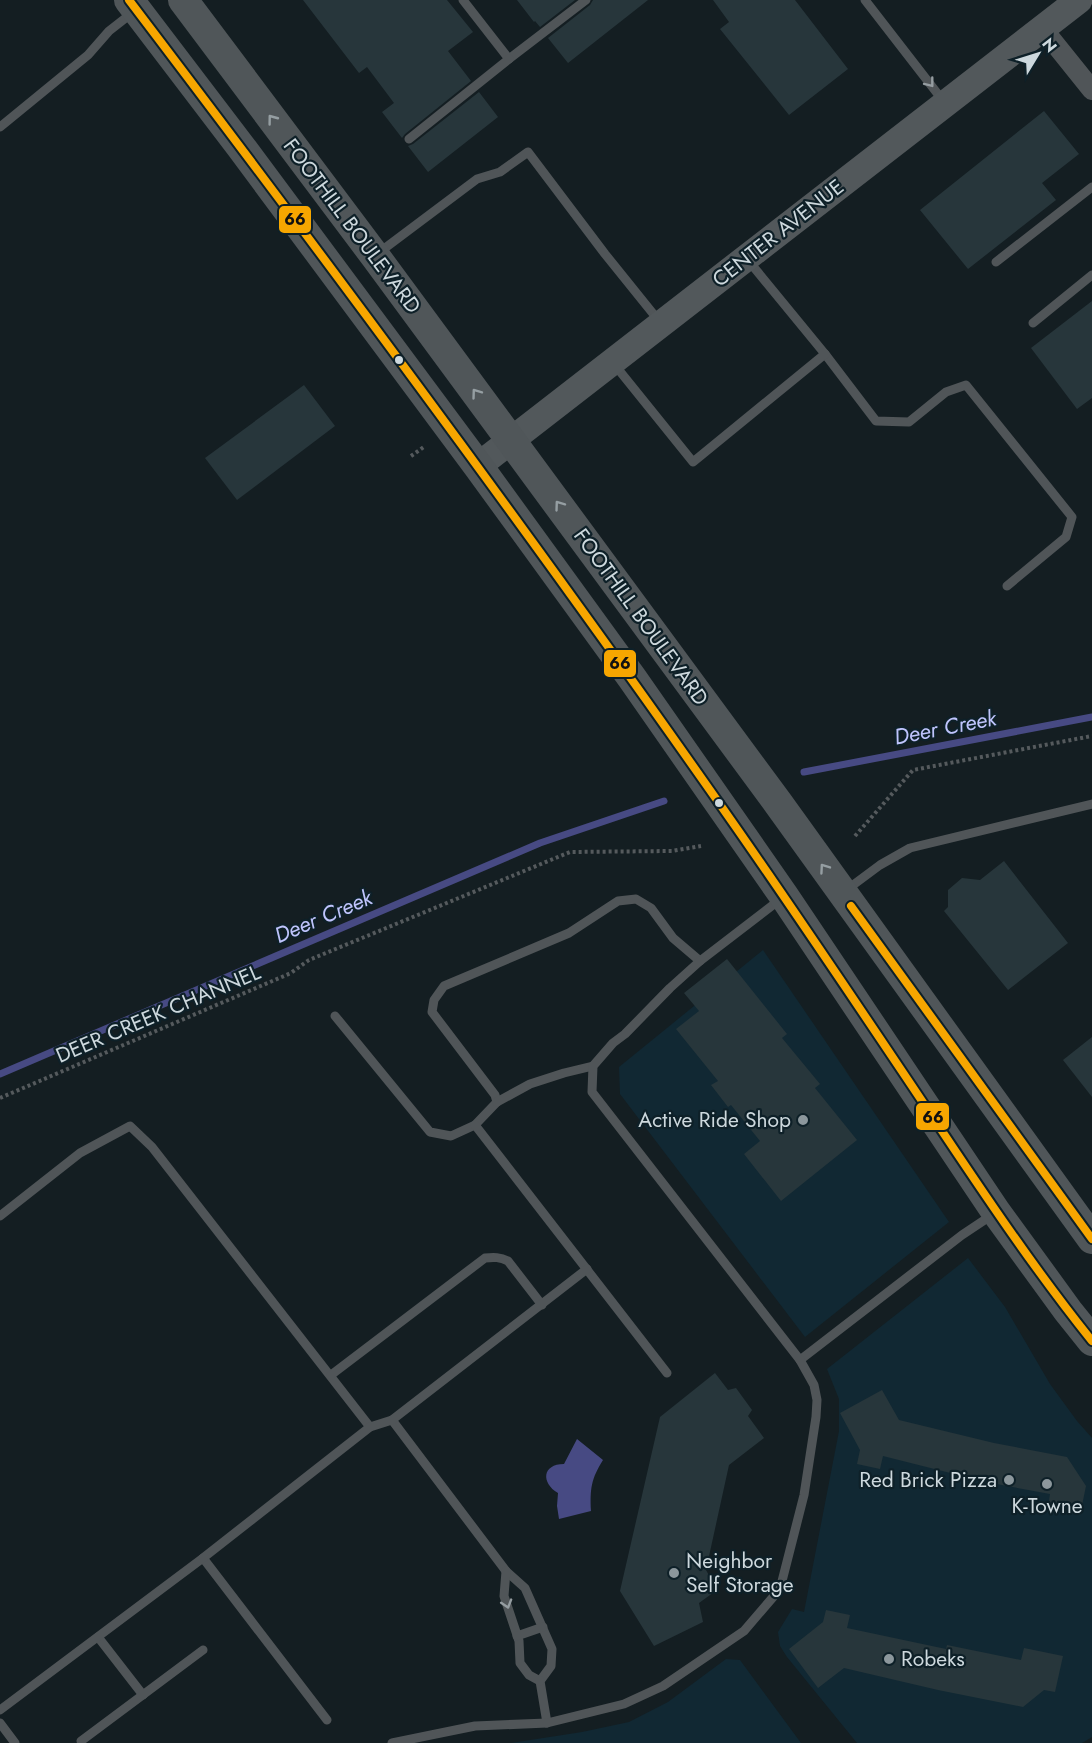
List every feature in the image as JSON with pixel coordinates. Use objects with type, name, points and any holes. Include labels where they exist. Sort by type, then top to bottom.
[{"type":"main road","name":"FOOTHILL BOULEVARD","points":[[183,0],[375,256],[778,803],[1092,1239]]},
{"type":"main road","name":"FOOTHILL BOULEVARD","points":[[133,5],[478,466],[632,678],[784,896],[996,1212],[1092,1341]]},
{"type":"street","name":"CENTER AVENUE","points":[[478,466],[1079,0]]},
{"type":"street","points":[[1043,29],[1092,90]]},
{"type":"lane","points":[[463,0],[509,59]]},
{"type":"lane","points":[[410,139],[586,0]]},
{"type":"lane","points":[[865,0],[946,104]]},
{"type":"lane","points":[[0,127],[88,55],[133,5]]},
{"type":"lane","points":[[375,256],[477,179],[500,172],[528,152],[661,324]]},
{"type":"lane","points":[[996,262],[1092,187]]},
{"type":"lane","points":[[746,258],[825,354],[876,421],[909,422],[946,392],[966,386],[1072,517],[1066,537],[1007,586]]},
{"type":"lane","points":[[1033,323],[1092,275]]},
{"type":"lane","points":[[612,362],[693,462],[825,354]]},
{"type":"lane","points":[[842,893],[880,866],[910,849],[1092,804]]},
{"type":"lane","points":[[336,1016],[430,1132],[451,1136],[475,1125],[497,1102],[530,1084],[593,1066],[613,1043],[700,961],[784,896]]},
{"type":"lane","points":[[497,1102],[495,1095],[432,1012],[434,1000],[444,986],[569,933],[618,901],[636,899],[651,908],[673,938],[700,961]]},
{"type":"lane","points":[[392,1743],[476,1726],[547,1723],[624,1704],[663,1686],[744,1631],[780,1588],[804,1495],[816,1417],[817,1400],[814,1386],[800,1360],[592,1092],[593,1066]]},
{"type":"lane","points":[[475,1125],[667,1373]]},
{"type":"lane","points":[[0,1216],[80,1154],[130,1126],[152,1147],[370,1428]]},
{"type":"lane","points":[[800,1360],[962,1235],[996,1212]]},
{"type":"lane","points":[[331,1375],[485,1258],[502,1258],[508,1261],[542,1305]]},
{"type":"lane","points":[[0,1710],[203,1558],[370,1428],[392,1420],[586,1269]]},
{"type":"lane","points":[[392,1420],[506,1571],[525,1588],[552,1649],[551,1666],[540,1681],[547,1723]]},
{"type":"lane","points":[[203,1558],[327,1720]]},
{"type":"lane","points":[[506,1571],[504,1596],[517,1636],[520,1663],[529,1675],[540,1681]]},
{"type":"lane","points":[[517,1636],[543,1627]]},
{"type":"lane","points":[[98,1637],[144,1695]]},
{"type":"lane","points":[[81,1741],[203,1650]]},
{"type":"lane","points":[[0,1723],[15,1743]]},
{"type":"path","points":[[411,456],[425,446]]},
{"type":"path","points":[[855,836],[913,770],[1092,736]]},
{"type":"path","name":"DEER CREEK CHANNEL","points":[[0,1098],[291,972],[309,960],[570,852],[672,851],[701,846]]},
{"type":"shaded area","points":[[763,950],[949,1222],[805,1337],[620,1094],[619,1067]]},
{"type":"shaded area","points":[[968,1258],[1005,1307],[1050,1384],[1092,1438],[1092,1737],[1082,1743],[857,1743],[780,1646],[778,1632],[792,1609],[804,1612],[839,1431],[839,1399],[827,1369]]},
{"type":"shaded area","points":[[726,1659],[740,1660],[801,1743],[511,1743],[629,1722],[668,1702]]},
{"type":"water","points":[[577,1439],[603,1460],[592,1484],[591,1511],[559,1519],[558,1493],[552,1489],[546,1475],[551,1467],[564,1464]]},
{"type":"building","points":[[303,0],[447,0],[473,32],[448,51],[471,81],[402,138],[382,112],[394,103],[367,67],[359,73]]},
{"type":"building","points":[[517,0],[575,0],[540,27]]},
{"type":"building","points":[[593,0],[648,0],[568,63],[548,38],[590,5]]},
{"type":"building","points":[[713,0],[795,0],[848,69],[789,115],[720,29],[729,22]]},
{"type":"building","points":[[479,92],[498,117],[428,172],[408,146]]},
{"type":"building","points":[[1044,111],[1079,154],[1042,183],[1056,200],[968,269],[920,210]]},
{"type":"building","points":[[1092,301],[1092,398],[1077,409],[1031,348]]},
{"type":"building","points":[[304,385],[335,426],[237,500],[205,458]]},
{"type":"building","points":[[1004,861],[1068,943],[1008,990],[944,911],[948,907],[948,890],[962,878],[980,880]]},
{"type":"building","points":[[727,959],[787,1034],[782,1038],[820,1084],[815,1088],[857,1140],[781,1201],[744,1154],[760,1141],[731,1105],[728,1107],[711,1085],[718,1081],[676,1029],[699,1011],[684,993]]},
{"type":"building","points":[[1092,1037],[1092,1097],[1063,1060]]},
{"type":"building","points":[[715,1373],[728,1390],[736,1388],[752,1410],[748,1416],[764,1438],[729,1465],[706,1570],[717,1590],[699,1603],[703,1622],[654,1646],[620,1591],[660,1417]]},
{"type":"building","points":[[882,1390],[899,1420],[994,1443],[1067,1457],[1086,1486],[1080,1515],[1048,1508],[1050,1494],[986,1482],[883,1456],[880,1469],[857,1464],[860,1450],[840,1413]]},
{"type":"building","points":[[826,1610],[850,1615],[847,1628],[946,1649],[947,1645],[1021,1660],[1024,1648],[1063,1656],[1055,1692],[1044,1690],[1023,1707],[844,1668],[818,1688],[789,1649],[823,1622]]},
{"type":"waterway","name":"Deer Creek","points":[[804,772],[1092,717]]},
{"type":"waterway","name":"Deer Creek","points":[[0,1074],[540,843],[664,801]]},
{"type":"transit line","name":"66","points":[[129,0],[511,511],[781,893],[1005,1224],[1092,1341]]},
{"type":"transit line","name":"66","points":[[851,906],[1092,1239]]},
{"type":"place","name":"Active Ride Shop","points":[[803,1120]]},
{"type":"place","name":"Red Brick Pizza","points":[[1009,1480]]},
{"type":"place","name":"K-Towne","points":[[1047,1484]]},
{"type":"place","name":"Neighbor Self Storage","points":[[674,1573]]},
{"type":"place","name":"Robeks","points":[[889,1659]]}]
